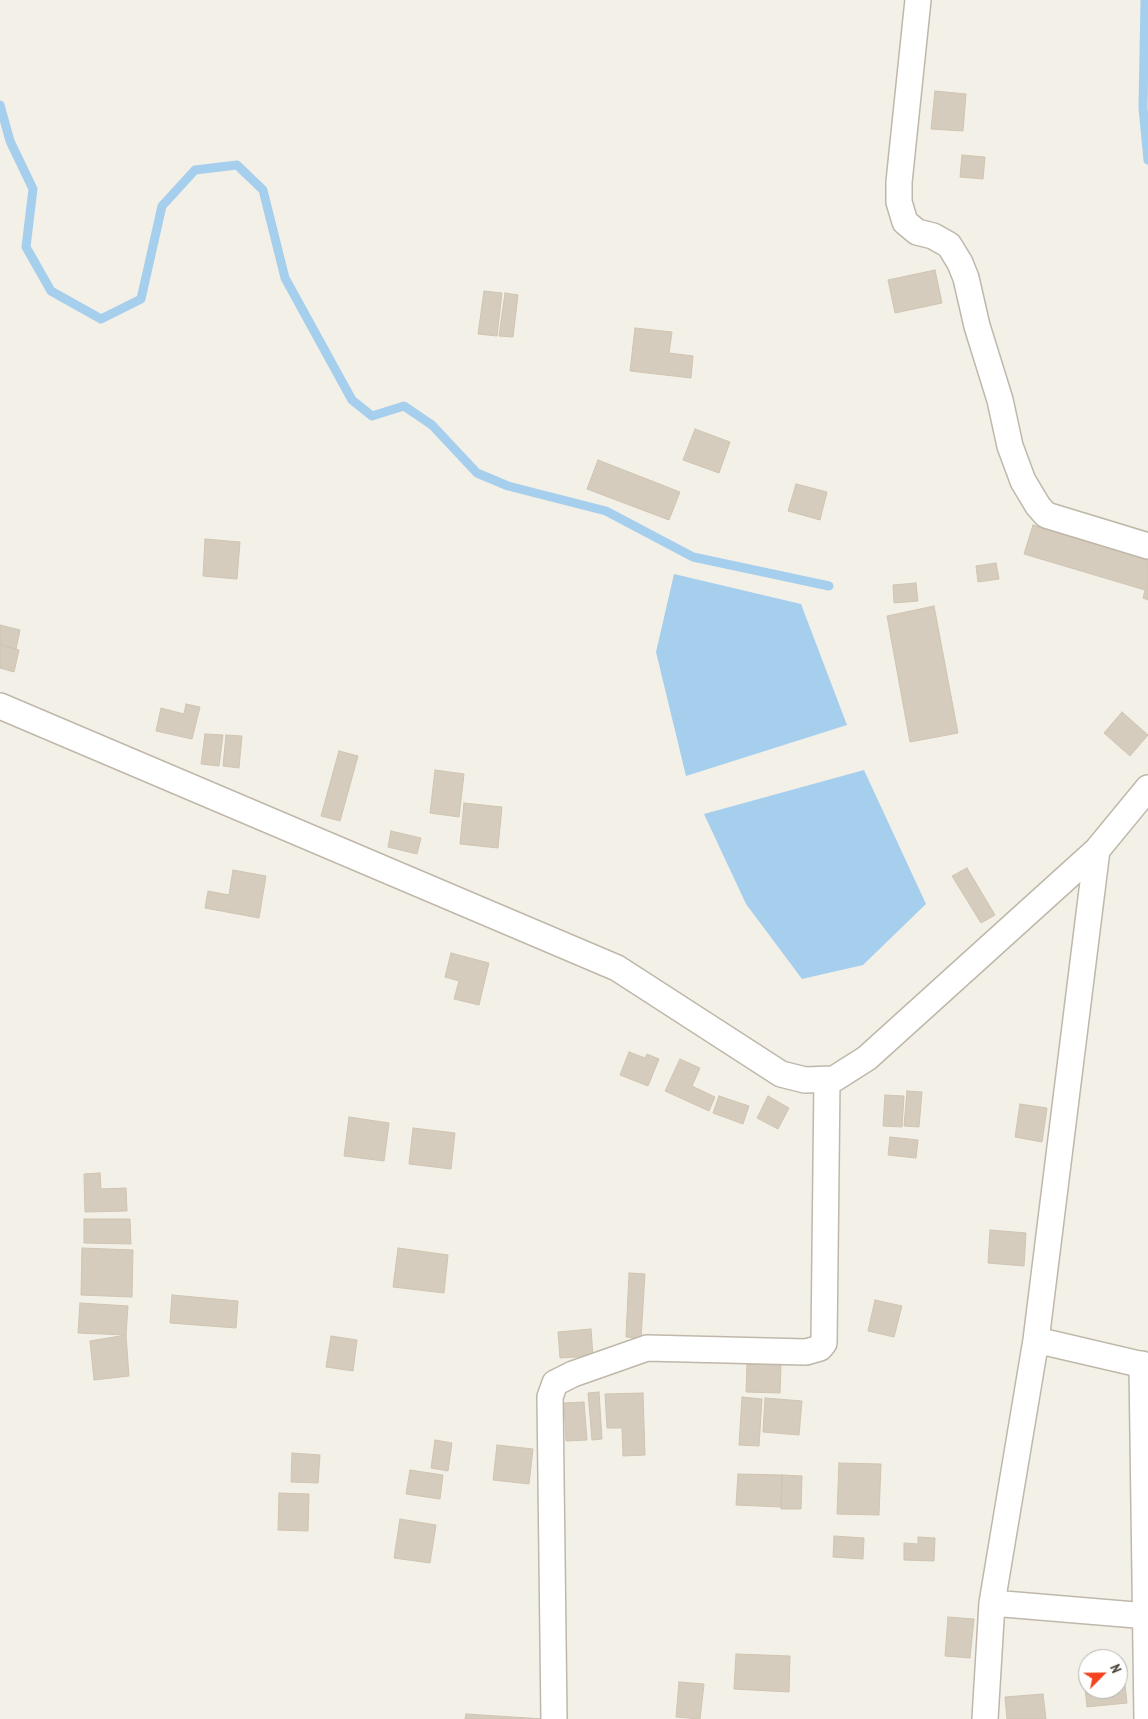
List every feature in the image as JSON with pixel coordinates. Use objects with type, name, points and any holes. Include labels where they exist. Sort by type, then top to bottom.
[{"type":"street","points":[[918,0],[899,182],[899,202],[905,222],[917,232],[933,236],[949,245],[960,263],[966,278],[977,326],[1000,400],[1010,446],[1023,481],[1038,506],[1046,515],[1148,546]]},
{"type":"street","points":[[0,706],[617,968],[780,1074],[805,1080],[834,1079],[867,1058],[1097,850],[1148,788]]},
{"type":"street","points":[[985,1719],[992,1602],[1036,1340],[1097,850]]},
{"type":"street","points":[[554,1719],[550,1396],[556,1383],[573,1374],[647,1348],[806,1352],[820,1348],[824,1343],[827,1080]]},
{"type":"street","points":[[1036,1340],[1145,1365],[1147,1719]]},
{"type":"street","points":[[992,1602],[1146,1616]]},
{"type":"water","points":[[674,574],[801,604],[847,725],[686,776],[656,652]]},
{"type":"water","points":[[864,770],[926,904],[863,965],[802,979],[746,904],[704,814]]},
{"type":"building","points":[[935,91],[966,94],[963,131],[931,129]]},
{"type":"building","points":[[962,155],[985,157],[983,179],[960,177]]},
{"type":"building","points":[[935,270],[942,303],[895,313],[888,280]]},
{"type":"building","points":[[484,291],[502,293],[497,336],[478,334]]},
{"type":"building","points":[[505,293],[518,295],[513,337],[499,336]]},
{"type":"building","points":[[635,328],[672,332],[669,353],[693,356],[691,378],[630,371]]},
{"type":"building","points":[[695,429],[730,442],[719,473],[683,460]]},
{"type":"building","points":[[598,460],[680,492],[669,520],[587,489]]},
{"type":"building","points":[[796,484],[827,492],[820,520],[788,511]]},
{"type":"building","points":[[1033,525],[1148,560],[1148,600],[1143,598],[1145,590],[1024,554]]},
{"type":"building","points":[[205,539],[240,542],[237,579],[203,576]]},
{"type":"building","points":[[996,563],[999,579],[978,582],[976,566]]},
{"type":"building","points":[[916,583],[918,601],[894,603],[893,585]]},
{"type":"building","points":[[934,606],[958,733],[910,742],[887,616]]},
{"type":"building","points":[[0,625],[20,630],[16,649],[0,644]]},
{"type":"building","points":[[0,645],[19,650],[14,672],[0,668]]},
{"type":"building","points":[[186,704],[200,707],[192,739],[156,731],[161,708],[184,714]]},
{"type":"building","points":[[1122,712],[1148,735],[1130,756],[1104,733]]},
{"type":"building","points":[[205,734],[223,735],[219,766],[201,764]]},
{"type":"building","points":[[226,735],[242,736],[239,768],[223,766]]},
{"type":"building","points":[[339,751],[358,756],[340,821],[321,816]]},
{"type":"building","points":[[435,770],[464,774],[459,817],[430,813]]},
{"type":"building","points":[[464,803],[502,807],[498,848],[460,844]]},
{"type":"building","points":[[391,831],[421,838],[417,854],[388,847]]},
{"type":"building","points":[[967,868],[995,915],[981,923],[952,876]]},
{"type":"building","points":[[233,870],[266,876],[259,918],[205,908],[208,891],[229,895]]},
{"type":"building","points":[[451,953],[489,963],[479,1005],[454,999],[459,981],[445,977]]},
{"type":"building","points":[[629,1052],[645,1058],[647,1054],[659,1059],[648,1086],[620,1075]]},
{"type":"building","points":[[680,1059],[700,1068],[692,1086],[715,1097],[709,1111],[665,1091]]},
{"type":"building","points":[[907,1091],[922,1092],[919,1127],[904,1126]]},
{"type":"building","points":[[885,1095],[904,1096],[902,1127],[883,1126]]},
{"type":"building","points":[[719,1096],[749,1106],[743,1124],[713,1113]]},
{"type":"building","points":[[768,1096],[789,1108],[778,1129],[757,1118]]},
{"type":"building","points":[[1020,1104],[1047,1108],[1042,1142],[1015,1137]]},
{"type":"building","points":[[349,1117],[389,1123],[384,1161],[344,1156]]},
{"type":"building","points":[[413,1128],[455,1133],[451,1169],[409,1164]]},
{"type":"building","points":[[890,1137],[918,1140],[916,1158],[888,1155]]},
{"type":"building","points":[[100,1173],[101,1189],[126,1188],[127,1211],[85,1212],[84,1174]]},
{"type":"building","points":[[84,1219],[130,1219],[131,1244],[84,1243]]},
{"type":"building","points":[[990,1230],[1026,1233],[1024,1266],[988,1263]]},
{"type":"building","points":[[82,1248],[133,1250],[132,1297],[81,1295]]},
{"type":"building","points":[[398,1248],[448,1255],[444,1293],[393,1287]]},
{"type":"building","points":[[629,1273],[645,1274],[641,1338],[626,1337]]},
{"type":"building","points":[[172,1295],[238,1301],[236,1328],[170,1323]]},
{"type":"building","points":[[875,1300],[902,1306],[894,1337],[868,1331]]},
{"type":"building","points":[[80,1303],[128,1306],[126,1335],[78,1333]]},
{"type":"building","points":[[591,1329],[593,1356],[560,1358],[558,1332]]},
{"type":"building","points":[[126,1335],[129,1376],[94,1380],[90,1341]]},
{"type":"building","points":[[331,1336],[357,1340],[353,1371],[326,1367]]},
{"type":"building","points":[[747,1364],[781,1365],[780,1393],[746,1392]]},
{"type":"building","points":[[599,1392],[602,1439],[592,1440],[588,1393]]},
{"type":"building","points":[[643,1393],[645,1455],[623,1456],[622,1428],[607,1428],[605,1394]]},
{"type":"building","points":[[742,1397],[762,1399],[759,1446],[739,1445]]},
{"type":"building","points":[[765,1398],[802,1401],[799,1435],[763,1432]]},
{"type":"building","points":[[584,1402],[587,1440],[566,1441],[564,1403]]},
{"type":"building","points":[[435,1440],[452,1443],[448,1471],[431,1468]]},
{"type":"building","points":[[497,1445],[533,1449],[529,1484],[493,1480]]},
{"type":"building","points":[[292,1453],[320,1455],[318,1483],[291,1482]]},
{"type":"building","points":[[839,1463],[881,1464],[879,1515],[837,1514]]},
{"type":"building","points":[[410,1470],[443,1475],[440,1499],[406,1494]]},
{"type":"building","points":[[738,1474],[782,1475],[781,1507],[736,1505]]},
{"type":"building","points":[[782,1475],[802,1476],[801,1509],[781,1509]]},
{"type":"building","points":[[279,1493],[309,1494],[308,1531],[278,1530]]},
{"type":"building","points":[[400,1519],[436,1525],[430,1563],[394,1558]]},
{"type":"building","points":[[834,1536],[864,1538],[863,1559],[833,1557]]},
{"type":"building","points":[[918,1537],[935,1538],[934,1561],[904,1560],[904,1543],[918,1544]]},
{"type":"building","points":[[948,1617],[974,1619],[970,1658],[945,1656]]},
{"type":"building","points":[[736,1654],[790,1656],[789,1692],[734,1689]]},
{"type":"building","points":[[679,1682],[704,1684],[700,1719],[676,1717]]},
{"type":"building","points":[[1043,1694],[1046,1719],[1007,1719],[1005,1697]]},
{"type":"building","points":[[1086,1699],[1127,1699],[1127,1703],[1087,1707]]},
{"type":"building","points":[[466,1714],[544,1719],[465,1719]]},
{"type":"waterway","points":[[1145,0],[1143,108],[1148,160]]},
{"type":"waterway","points":[[0,105],[10,141],[33,189],[26,247],[51,291],[101,319],[141,299],[162,206],[195,170],[237,165],[263,190],[285,278],[352,400],[372,416],[404,406],[432,425],[477,473],[508,486],[606,511],[693,557],[829,586]]}]
